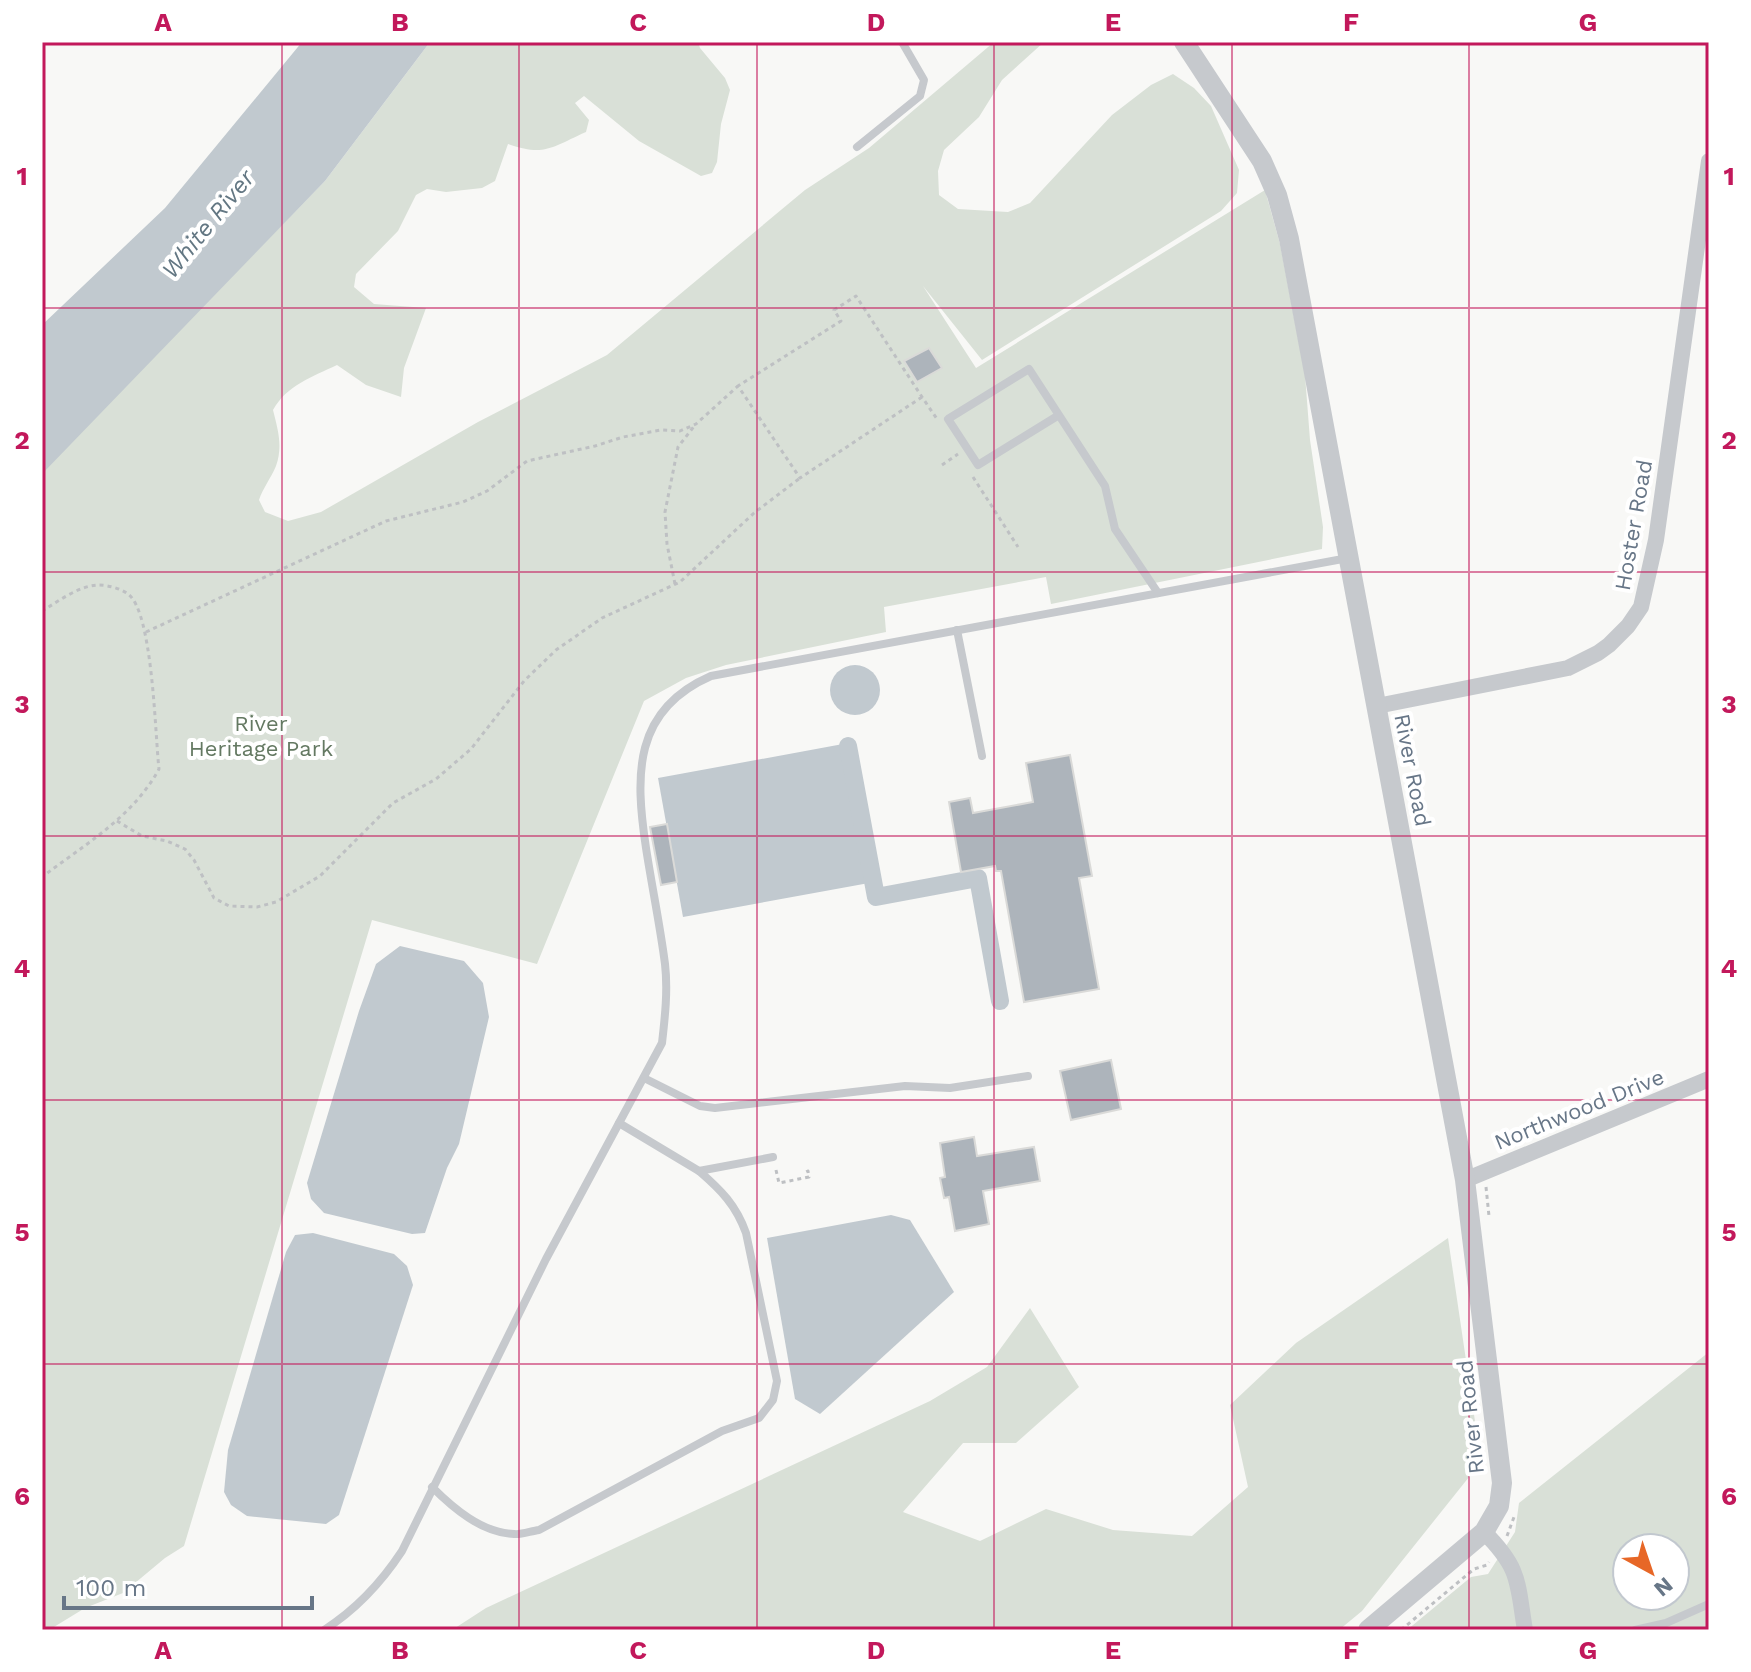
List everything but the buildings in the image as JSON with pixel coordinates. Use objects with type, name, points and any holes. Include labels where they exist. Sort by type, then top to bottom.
[{"type":"street","name":"River Road","points":[[1184,42],[1253,144],[1277,195],[1291,251],[1465,1180],[1502,1483],[1499,1506],[1484,1532]]},
{"type":"street","name":"Hoster Road","points":[[1377,706],[1568,668],[1609,645],[1641,607],[1656,540],[1709,161]]},
{"type":"street","name":"Northwood Drive","points":[[1465,1180],[1709,1079]]},
{"type":"street","points":[[1368,1630],[1484,1532],[1512,1564],[1525,1630]]},
{"type":"lane","points":[[857,147],[920,96],[924,80],[902,42]]},
{"type":"lane","points":[[1059,415],[978,465],[948,419],[1029,369],[1059,415],[1105,486],[1115,529],[1158,593]]},
{"type":"lane","points":[[324,1630],[363,1601],[402,1551],[546,1259],[662,1043],[665,967],[639,800],[639,775],[643,750],[662,711],[684,691],[711,676],[1349,558]]},
{"type":"lane","points":[[957,630],[982,756]]},
{"type":"lane","points":[[644,1078],[700,1106],[725,1108],[905,1086],[950,1088],[1028,1076]]},
{"type":"lane","points":[[432,1487],[467,1518],[514,1535],[539,1530],[722,1431],[759,1418],[773,1400],[777,1381],[739,1212],[724,1192],[699,1171],[619,1123]]},
{"type":"lane","points":[[699,1171],[773,1157]]},
{"type":"lane","points":[[1635,1630],[1655,1627],[1709,1604]]},
{"type":"path","points":[[675,584],[667,544],[665,512],[678,447],[698,422],[738,386],[841,321],[834,310],[856,296],[937,421]]},
{"type":"path","points":[[738,386],[800,478]]},
{"type":"path","points":[[117,821],[142,836],[167,841],[185,849],[214,898],[229,906],[257,907],[276,902],[320,876],[393,803],[436,779],[471,749],[524,681],[556,650],[602,618],[675,584],[754,513],[800,478],[922,397]]},
{"type":"path","points":[[146,632],[386,521],[463,502],[487,491],[527,461],[623,437],[661,430],[680,431],[698,422]]},
{"type":"path","points":[[942,465],[958,454],[954,447]]},
{"type":"path","points":[[966,466],[1018,547]]},
{"type":"path","points":[[42,611],[79,590],[97,585],[113,587],[129,595],[139,610],[146,632],[159,769],[150,784],[117,821],[42,877]]},
{"type":"path","points":[[773,1157],[779,1183],[809,1177],[806,1172]]},
{"type":"green space","name":"River Heritage Park","points":[[430,42],[698,42],[725,78],[730,90],[721,124],[717,162],[712,173],[701,176],[639,141],[584,96],[575,103],[589,120],[586,132],[540,150],[508,144],[495,181],[482,188],[446,192],[427,189],[416,195],[398,231],[356,274],[354,287],[374,304],[426,308],[404,368],[401,397],[366,385],[337,365],[285,394],[273,410],[279,452],[276,466],[259,500],[265,512],[288,521],[321,512],[478,422],[607,355],[805,190],[869,148],[994,42],[1044,42],[1002,80],[979,117],[944,150],[938,171],[939,195],[958,209],[1008,212],[1030,203],[1112,115],[1151,85],[1173,74],[1194,88],[1211,106],[1239,170],[1237,193],[1221,211],[982,360],[923,286],[976,368],[1265,190],[1280,244],[1305,375],[1310,440],[1323,527],[1322,549],[1051,604],[1046,577],[884,607],[886,632],[726,665],[686,678],[644,701],[537,964],[372,920],[184,1546],[123,1593],[85,1608],[49,1630],[42,1630],[42,471],[325,181]]},
{"type":"green space","points":[[1448,1238],[1481,1462],[1362,1611],[1339,1630],[452,1630],[486,1608],[930,1401],[987,1367],[1030,1308],[1079,1387],[1016,1443],[963,1443],[903,1512],[980,1541],[1046,1509],[1113,1530],[1192,1536],[1248,1487],[1230,1405],[1296,1343]]},
{"type":"green space","points":[[1709,1352],[1709,1630],[1407,1630],[1471,1577],[1488,1574],[1515,1532],[1519,1503]]},
{"type":"water","name":"White River","points":[[302,42],[430,42],[325,181],[42,474],[42,325],[165,208]]},
{"type":"water","points":[[855,665],[872,673],[880,690],[872,707],[855,715],[838,707],[830,690],[838,673]]},
{"type":"water","points":[[843,744],[869,883],[683,917],[658,778]]},
{"type":"water","points":[[400,946],[464,961],[483,983],[489,1017],[459,1144],[447,1168],[425,1233],[412,1234],[324,1213],[311,1199],[307,1183],[376,964]]},
{"type":"water","points":[[891,1215],[910,1220],[954,1292],[820,1414],[795,1399],[767,1238]]},
{"type":"water","points":[[313,1233],[394,1254],[407,1266],[413,1285],[339,1515],[326,1524],[247,1516],[231,1505],[224,1492],[228,1450],[286,1252],[295,1235]]},
{"type":"waterway","points":[[848,746],[876,897],[978,878],[1000,1001]]}]
